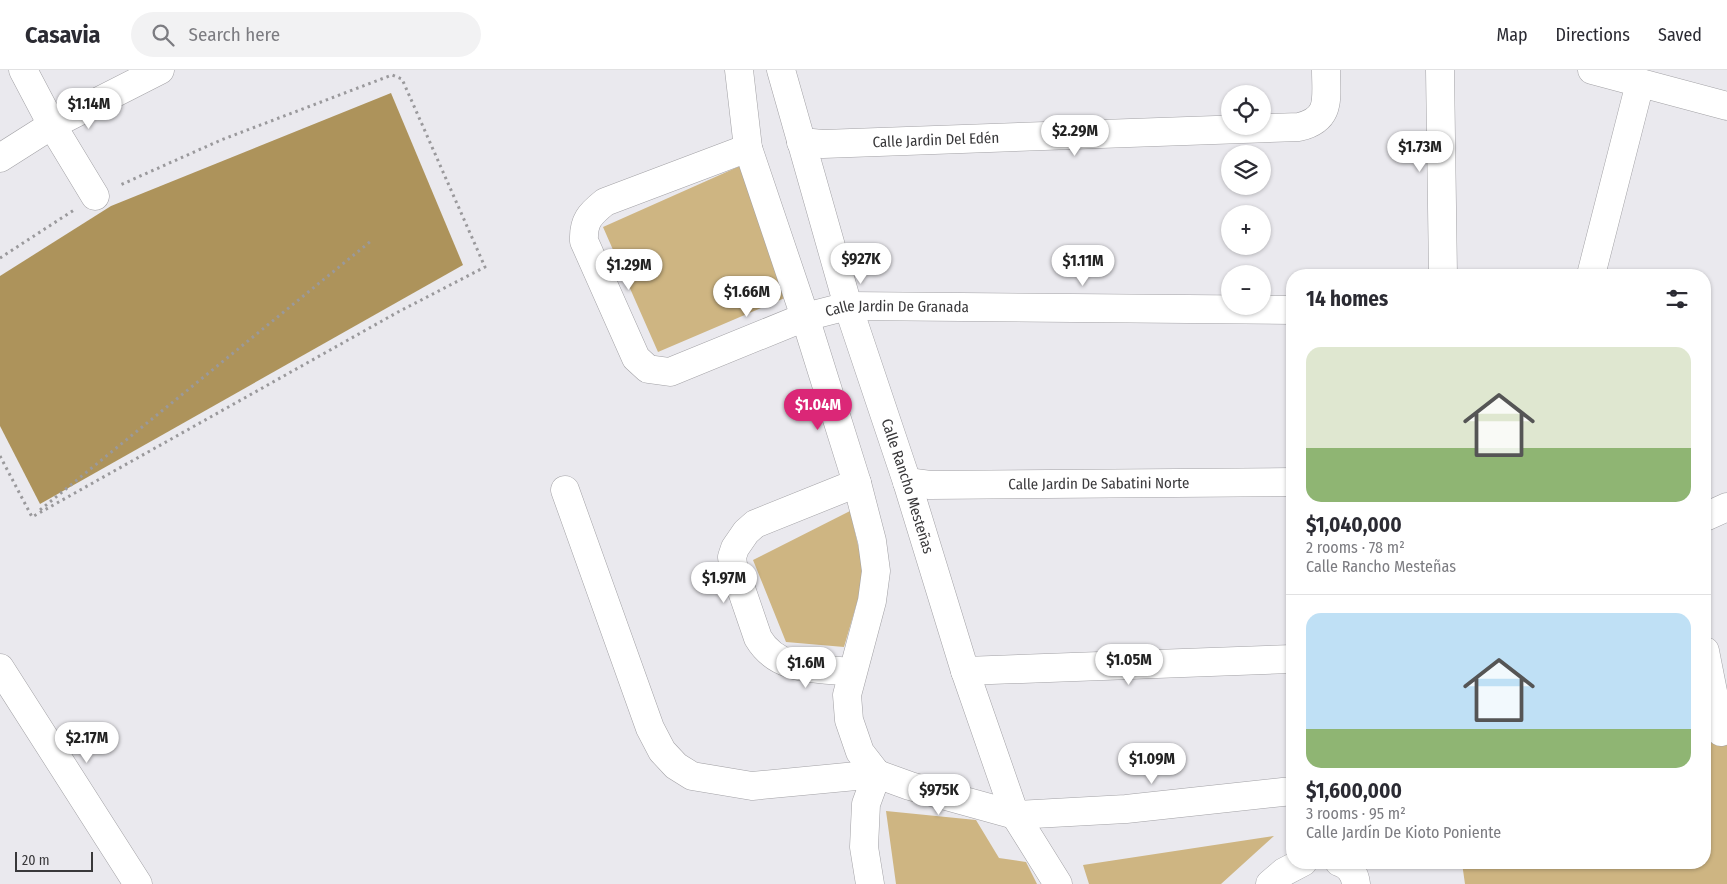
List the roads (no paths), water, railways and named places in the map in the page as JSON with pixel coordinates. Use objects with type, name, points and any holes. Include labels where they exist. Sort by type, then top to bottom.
[{"type":"street","points":[[23,70],[52,125],[95,196]]},
{"type":"street","points":[[739,70],[748,148],[857,483],[872,541],[876,571],[872,600],[847,695],[849,720],[860,752],[877,774]]},
{"type":"street","name":"Calle Rancho Mesteñas","points":[[781,70],[848,306],[907,482],[965,671],[1015,815],[1058,884]]},
{"type":"street","name":"Calle Jardin Del Edén","points":[[801,142],[833,144],[1299,128],[1315,121],[1326,106],[1326,70]]},
{"type":"street","points":[[1440,70],[1443,269]]},
{"type":"street","points":[[1592,70],[1727,106]]},
{"type":"street","points":[[0,158],[52,125],[155,71]]},
{"type":"street","points":[[1593,269],[1640,83]]},
{"type":"street","name":"Calle Jardin De Granada","points":[[748,148],[605,202],[587,219],[583,230],[584,241],[636,358],[648,370],[670,372],[804,317],[848,306],[1286,310]]},
{"type":"street","name":"Calle Jardin De Sabatini Norte","points":[[907,482],[930,485],[1286,482]]},
{"type":"street","points":[[852,672],[788,664],[774,657],[763,648],[733,565],[732,557],[734,548],[740,539],[755,524],[857,483]]},
{"type":"street","points":[[565,490],[650,728],[662,751],[676,766],[692,776],[752,786],[877,774],[910,786],[1015,815],[1126,809],[1286,792]]},
{"type":"street","points":[[1711,514],[1727,507]]},
{"type":"street","points":[[965,671],[1286,659]]},
{"type":"street","points":[[0,668],[138,884]]},
{"type":"street","points":[[1711,689],[1718,733]]},
{"type":"street","points":[[870,884],[864,847],[866,804],[877,774]]},
{"type":"street","points":[[1270,884],[1290,869]]}]
